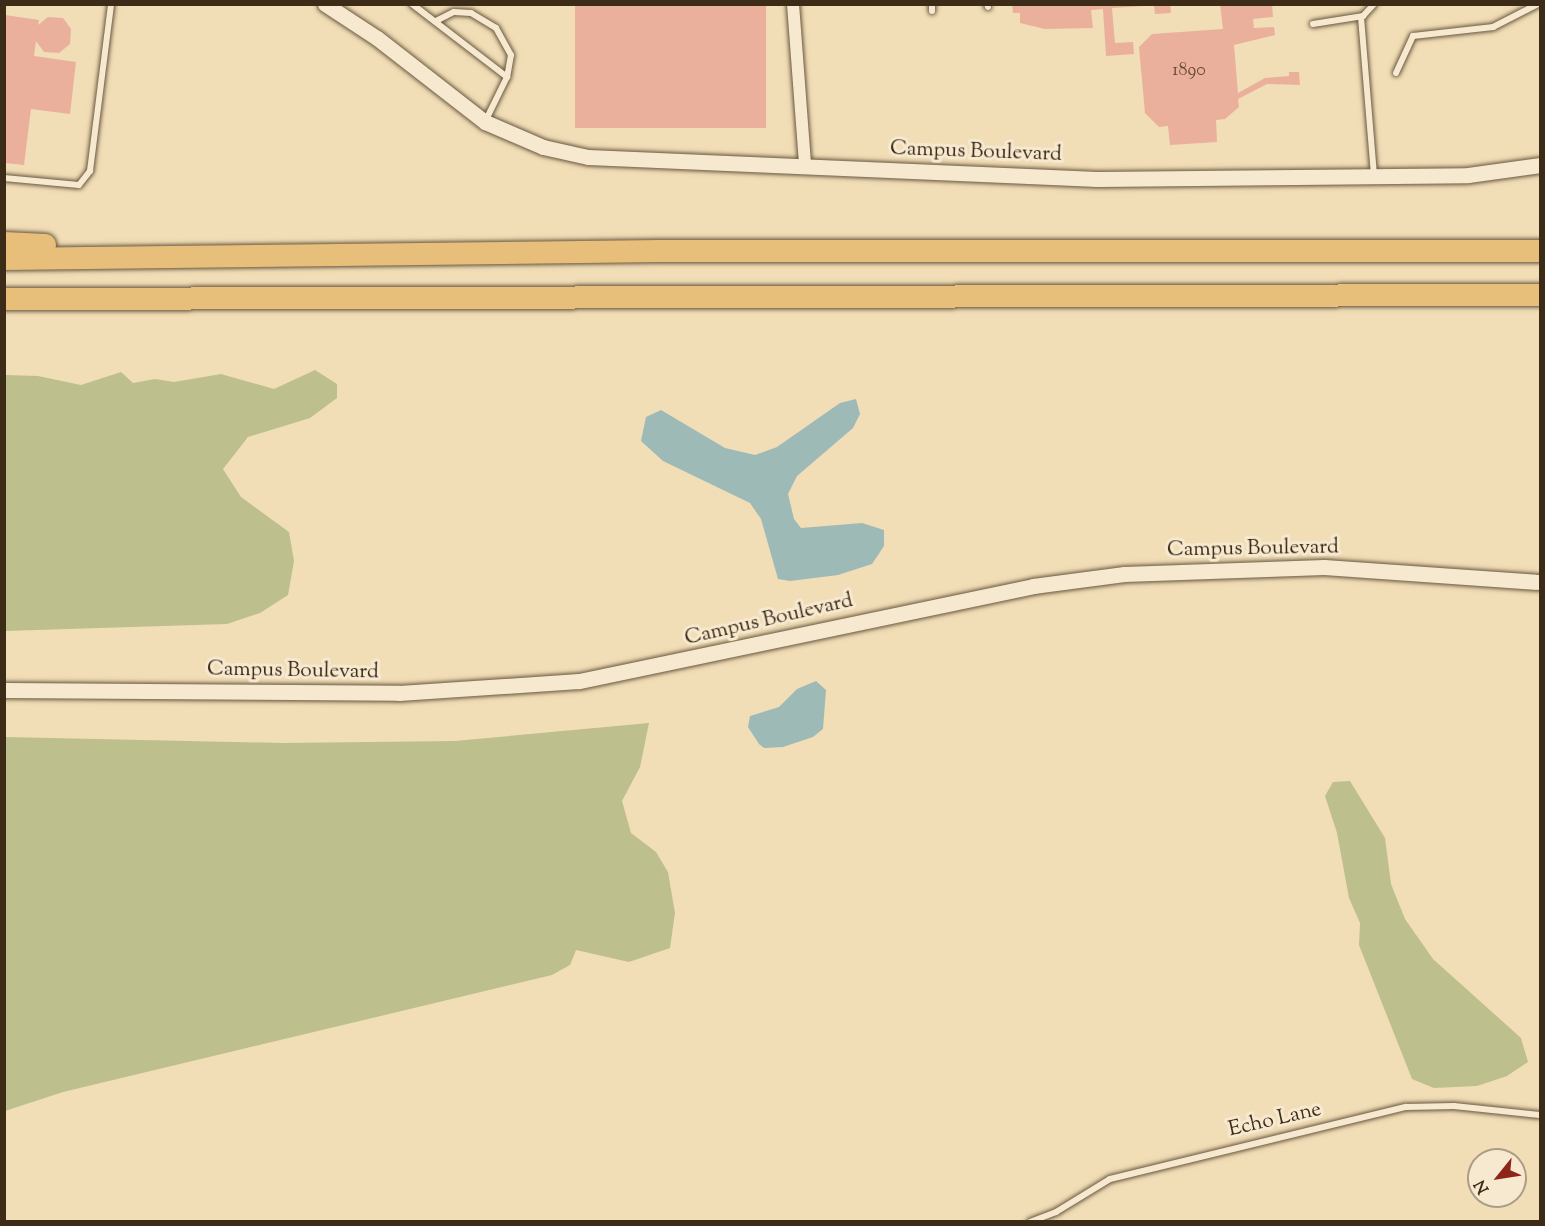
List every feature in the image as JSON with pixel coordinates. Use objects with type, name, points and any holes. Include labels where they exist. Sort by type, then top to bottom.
[{"type":"highway","points":[[4,243],[229,255]]},
{"type":"highway","points":[[1452,249],[1540,243]]},
{"type":"highway","points":[[4,259],[229,255],[1452,249],[1540,251]]},
{"type":"highway","points":[[4,299],[1540,295]]},
{"type":"highway","points":[[4,308],[140,299]]},
{"type":"street","name":"Campus Boulevard","points":[[325,4],[377,38],[485,122],[543,147],[588,157],[1098,178],[1468,175],[1540,165]]},
{"type":"street","points":[[793,4],[805,165]]},
{"type":"street","name":"Campus Boulevard","points":[[4,690],[399,693],[579,681],[1022,588],[1124,574],[1324,567],[1540,582]]},
{"type":"lane","points":[[4,178],[79,185],[90,171],[111,4]]},
{"type":"lane","points":[[412,4],[507,77]]},
{"type":"lane","points":[[1313,24],[1361,17],[1374,4]]},
{"type":"lane","points":[[1396,73],[1413,36],[1493,27],[1538,4]]},
{"type":"lane","points":[[436,21],[454,12],[471,13],[496,28],[511,54],[507,77],[485,122]]},
{"type":"lane","points":[[1361,17],[1374,177]]},
{"type":"lane","name":"Echo Lane","points":[[1030,1221],[1056,1212],[1110,1179],[1406,1107],[1458,1106],[1540,1115]]},
{"type":"green space","points":[[315,370],[337,384],[337,398],[310,418],[248,437],[223,469],[241,497],[289,532],[294,561],[288,595],[260,613],[227,624],[5,631],[5,375],[38,376],[81,385],[121,372],[133,383],[155,379],[174,382],[221,374],[274,389]]},
{"type":"green space","points":[[649,723],[640,767],[622,801],[631,833],[656,852],[668,872],[675,913],[670,948],[629,962],[576,950],[570,965],[552,975],[63,1092],[5,1111],[5,737],[283,743],[455,741]]},
{"type":"green space","points":[[1350,781],[1385,838],[1391,884],[1405,919],[1433,959],[1521,1038],[1528,1062],[1507,1076],[1477,1086],[1434,1088],[1412,1079],[1359,945],[1360,923],[1349,898],[1337,833],[1325,796],[1333,782]]},
{"type":"water","points":[[856,399],[860,414],[853,428],[797,476],[788,494],[794,519],[801,528],[862,523],[884,530],[884,546],[872,564],[838,575],[790,581],[778,579],[761,519],[750,503],[663,461],[641,441],[646,417],[661,410],[725,448],[755,455],[777,447],[840,403]]},
{"type":"water","points":[[816,681],[826,690],[823,729],[813,737],[783,747],[764,748],[759,744],[748,727],[750,716],[779,707],[797,689]]},
{"type":"building","points":[[575,4],[766,4],[766,128],[575,128]]},
{"type":"building","points":[[1012,4],[1144,4],[1144,6],[1112,8],[1115,43],[1133,42],[1134,54],[1106,56],[1103,9],[1091,10],[1093,28],[1045,29],[1020,23],[1020,13],[1013,13]]},
{"type":"building","points":[[1154,4],[1170,4],[1171,13],[1155,14]]},
{"type":"building","points":[[1220,4],[1272,4],[1273,17],[1253,19],[1254,28],[1274,27],[1275,35],[1234,45],[1238,93],[1265,78],[1289,76],[1289,72],[1299,72],[1300,85],[1267,84],[1238,99],[1239,107],[1225,119],[1216,120],[1217,142],[1170,145],[1168,126],[1159,127],[1145,113],[1139,47],[1152,34],[1223,29]]},
{"type":"building","points":[[5,15],[39,20],[38,25],[48,17],[63,18],[71,29],[70,44],[59,53],[44,52],[36,41],[34,56],[76,62],[70,114],[31,109],[24,165],[5,163]]}]
